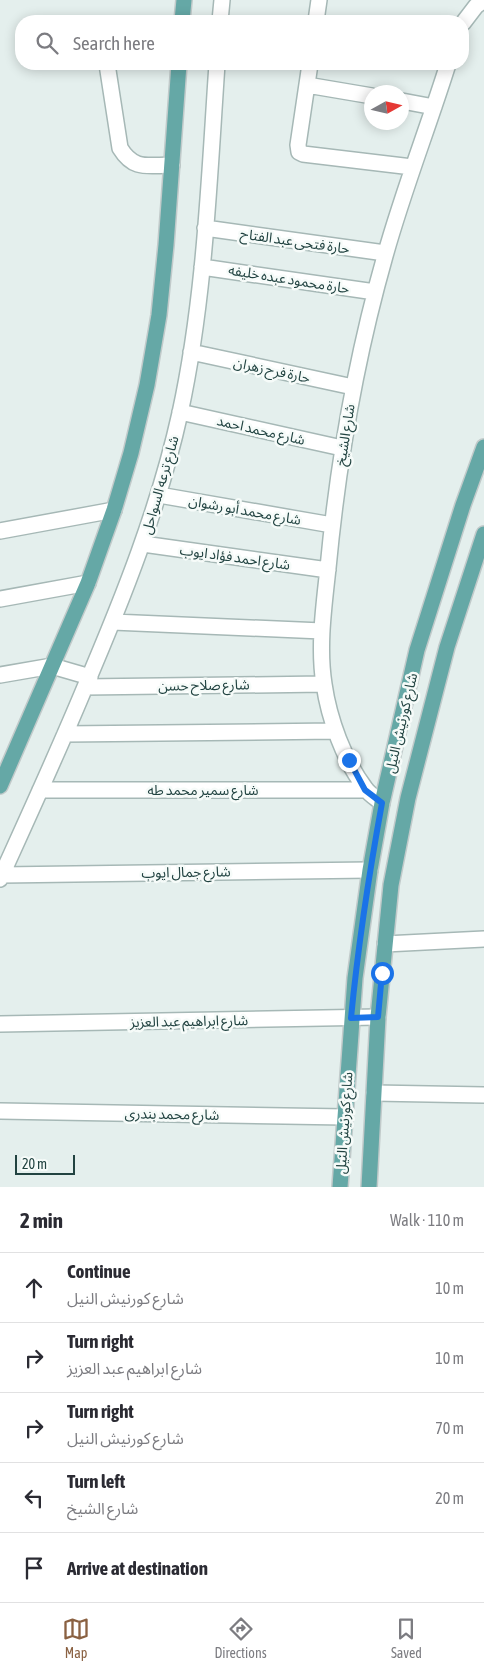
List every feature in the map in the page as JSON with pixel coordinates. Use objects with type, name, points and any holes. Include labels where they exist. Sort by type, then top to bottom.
[{"type":"main road","points":[[183,15],[184,0]]},
{"type":"main road","points":[[0,786],[88,583],[114,510],[131,453],[145,393],[156,332],[166,244],[179,70]]},
{"type":"main road","name":"شارع كورنيش النيل","points":[[340,1187],[355,978],[370,870],[382,803],[418,650],[463,506],[484,446]]},
{"type":"main road","name":"شارع كورنيش النيل","points":[[369,1187],[378,1017],[391,885],[423,741],[447,647],[481,551],[484,534]]},
{"type":"main road","points":[[398,737],[423,741]]},
{"type":"street","points":[[221,15],[222,0]]},
{"type":"street","points":[[317,15],[319,0]]},
{"type":"street","points":[[469,15],[484,0]]},
{"type":"street","points":[[108,70],[120,148],[126,158],[134,164],[172,165]]},
{"type":"street","name":"شارع ترعه السواحل","points":[[1,877],[66,734],[113,622],[143,544],[159,495],[180,412],[191,352],[202,266],[217,70]]},
{"type":"street","points":[[309,70],[298,146],[299,152],[412,167]]},
{"type":"street","name":"شارع الشيخ","points":[[382,803],[365,790],[335,731],[324,684],[323,604],[342,448],[353,387],[385,254],[412,167],[446,70]]},
{"type":"street","points":[[307,85],[364,95]]},
{"type":"street","points":[[409,102],[434,107]]},
{"type":"street","name":"حارة فتحى عبد الفتاح","points":[[205,228],[385,254]]},
{"type":"street","name":"حارة محمود عبده خليفه","points":[[202,266],[375,292]]},
{"type":"street","name":"حارة فرح زهران","points":[[191,352],[353,387]]},
{"type":"street","name":"شارع محمد احمد","points":[[180,412],[342,448]]},
{"type":"street","name":"شارع محمد أبو رشوان","points":[[159,495],[332,525]]},
{"type":"street","points":[[0,531],[114,510]]},
{"type":"street","name":"شارع احمد فؤاد ايوب","points":[[143,544],[328,570]]},
{"type":"street","points":[[0,599],[88,583]]},
{"type":"street","points":[[113,622],[322,631]]},
{"type":"street","points":[[0,675],[52,666]]},
{"type":"street","name":"شارع صلاح حسن","points":[[52,666],[87,682],[324,684]]},
{"type":"street","points":[[66,734],[335,731]]},
{"type":"street","name":"شارع سمير محمد طه","points":[[40,790],[365,790]]},
{"type":"street","name":"شارع جمال ايوب","points":[[1,877],[370,870]]},
{"type":"street","points":[[385,944],[484,939]]},
{"type":"street","name":"شارع ابراهيم عبد العزيز","points":[[0,1024],[378,1017]]},
{"type":"street","points":[[374,1093],[484,1095]]},
{"type":"street","name":"شارع محمد بندرى","points":[[0,1111],[345,1117]]},
{"type":"route","points":[[349,760],[365,790],[382,803],[370,870],[351,1018],[378,1017],[382,973]]}]
